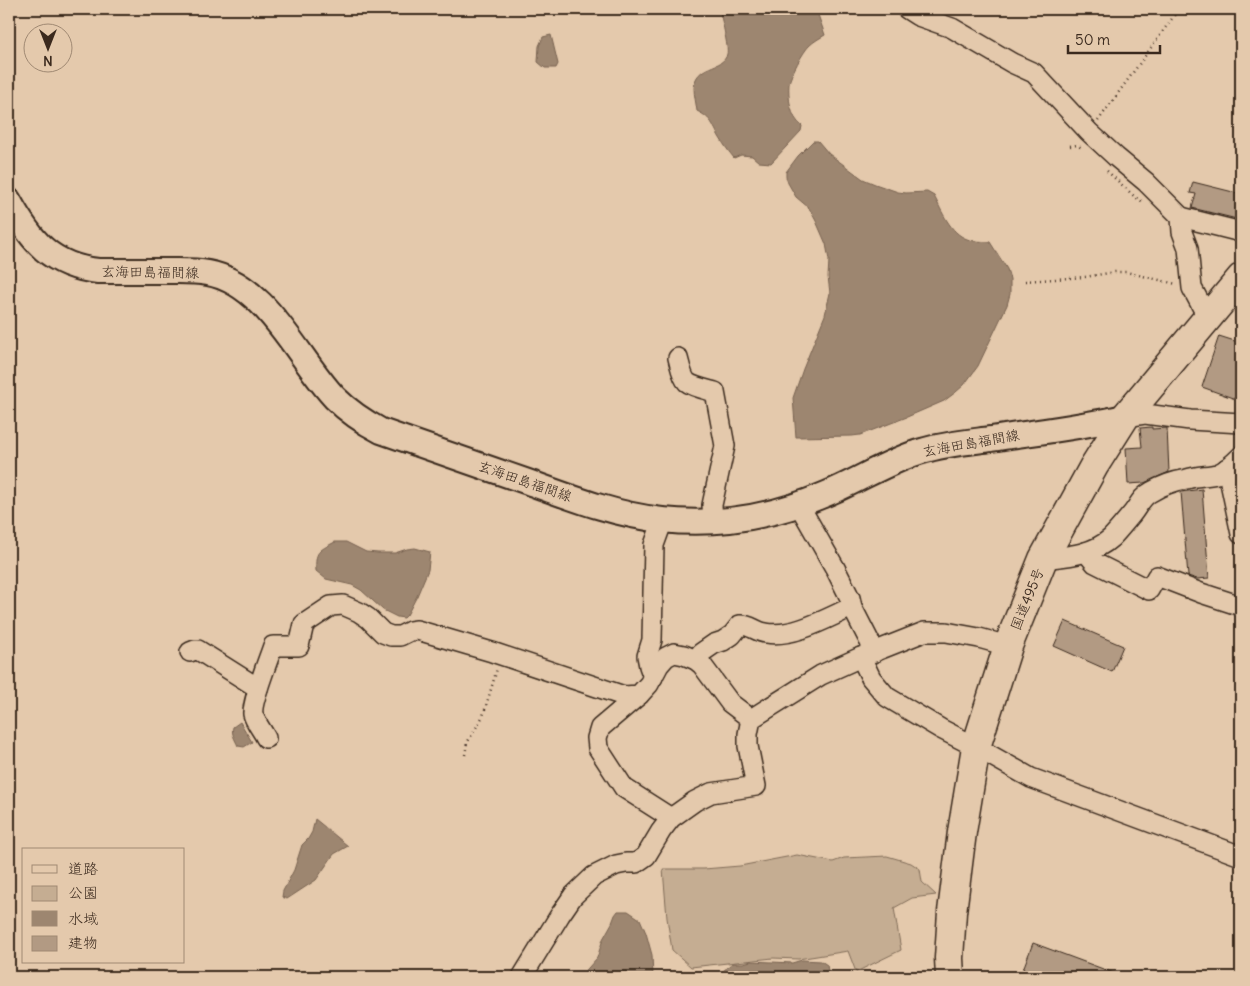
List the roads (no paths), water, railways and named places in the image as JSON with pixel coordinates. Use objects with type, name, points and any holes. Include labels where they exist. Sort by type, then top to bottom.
[{"type":"highway","name":"国道495号","points":[[950,977],[949,958],[953,903],[976,747],[1008,646],[1043,559],[1094,466],[1125,417],[1241,278]]},
{"type":"main road","name":"玄海田島福間線","points":[[9,201],[20,222],[33,239],[49,254],[71,266],[98,271],[191,271],[209,273],[242,286],[271,314],[334,397],[362,421],[381,431],[589,504],[626,514],[663,520],[713,521],[771,512],[799,505],[827,494],[905,456],[923,450],[956,443],[1094,424],[1125,417]]},
{"type":"street","points":[[907,9],[918,16],[952,28],[1012,63],[1034,73],[1089,132],[1146,182],[1181,217],[1241,232]]},
{"type":"street","points":[[1181,217],[1182,232],[1188,248],[1192,288],[1208,318]]},
{"type":"street","points":[[678,358],[687,382],[715,392],[725,446],[713,497],[713,521]]},
{"type":"street","points":[[1125,417],[1145,414],[1190,420],[1241,423]]},
{"type":"street","points":[[1043,559],[1074,556],[1101,545],[1112,537],[1145,496],[1185,479],[1218,473],[1241,456]]},
{"type":"street","points":[[1227,468],[1241,534]]},
{"type":"street","points":[[799,505],[850,598],[868,654],[871,678],[887,697],[1031,778],[1241,856]]},
{"type":"street","points":[[653,676],[648,656],[652,640],[654,545],[663,520]]},
{"type":"street","points":[[1086,552],[1095,563],[1149,590],[1157,576],[1241,606]]},
{"type":"street","points":[[266,738],[252,711],[272,646],[300,646],[304,624],[331,606],[343,605],[359,612],[368,618],[383,634],[400,636],[417,630],[501,655],[624,696],[639,695]]},
{"type":"street","points":[[696,660],[700,653],[732,635],[740,625],[747,625],[766,634],[782,634],[797,631],[852,607]]},
{"type":"street","points":[[522,977],[573,896],[594,876],[616,865],[636,863],[646,856],[671,818],[695,801],[711,793],[756,786],[748,746],[751,719],[821,675],[924,632],[946,632],[980,638],[1008,646]]},
{"type":"street","points":[[190,652],[198,650],[258,688]]},
{"type":"street","points":[[671,818],[624,788],[598,748],[597,738],[600,728],[639,695],[649,684],[659,665],[666,657],[674,653],[696,660],[702,665],[730,703],[751,719]]},
{"type":"water","points":[[719,9],[816,9],[825,35],[806,49],[789,83],[792,112],[802,126],[801,131],[771,163],[759,162],[752,156],[741,155],[734,158],[709,120],[697,111],[694,88],[699,74],[721,63],[727,54],[726,39]]},
{"type":"water","points":[[551,35],[558,64],[556,68],[545,68],[538,62],[539,46],[543,37]]},
{"type":"water","points":[[813,141],[818,141],[829,154],[863,179],[898,192],[927,192],[934,196],[947,221],[956,232],[970,240],[990,242],[1007,269],[1010,279],[1010,294],[1007,305],[978,366],[964,385],[944,401],[860,435],[796,437],[793,398],[825,315],[830,293],[828,277],[829,260],[826,244],[809,208],[796,197],[786,177],[786,172],[798,156]]},
{"type":"water","points":[[335,542],[346,542],[366,552],[395,553],[415,548],[430,552],[428,570],[417,596],[404,618],[397,617],[383,610],[361,590],[352,585],[326,579],[316,571],[317,555]]},
{"type":"water","points":[[240,722],[252,742],[244,747],[238,746],[233,732],[233,727]]},
{"type":"water","points":[[315,819],[348,846],[334,854],[316,880],[287,899],[282,897],[283,891],[294,870],[302,845],[312,832]]},
{"type":"water","points":[[618,911],[628,911],[640,919],[652,955],[653,977],[580,977],[597,958],[603,939]]},
{"type":"water","points":[[802,960],[821,961],[827,965],[829,977],[695,977],[720,974],[732,963],[751,961],[792,963]]}]
